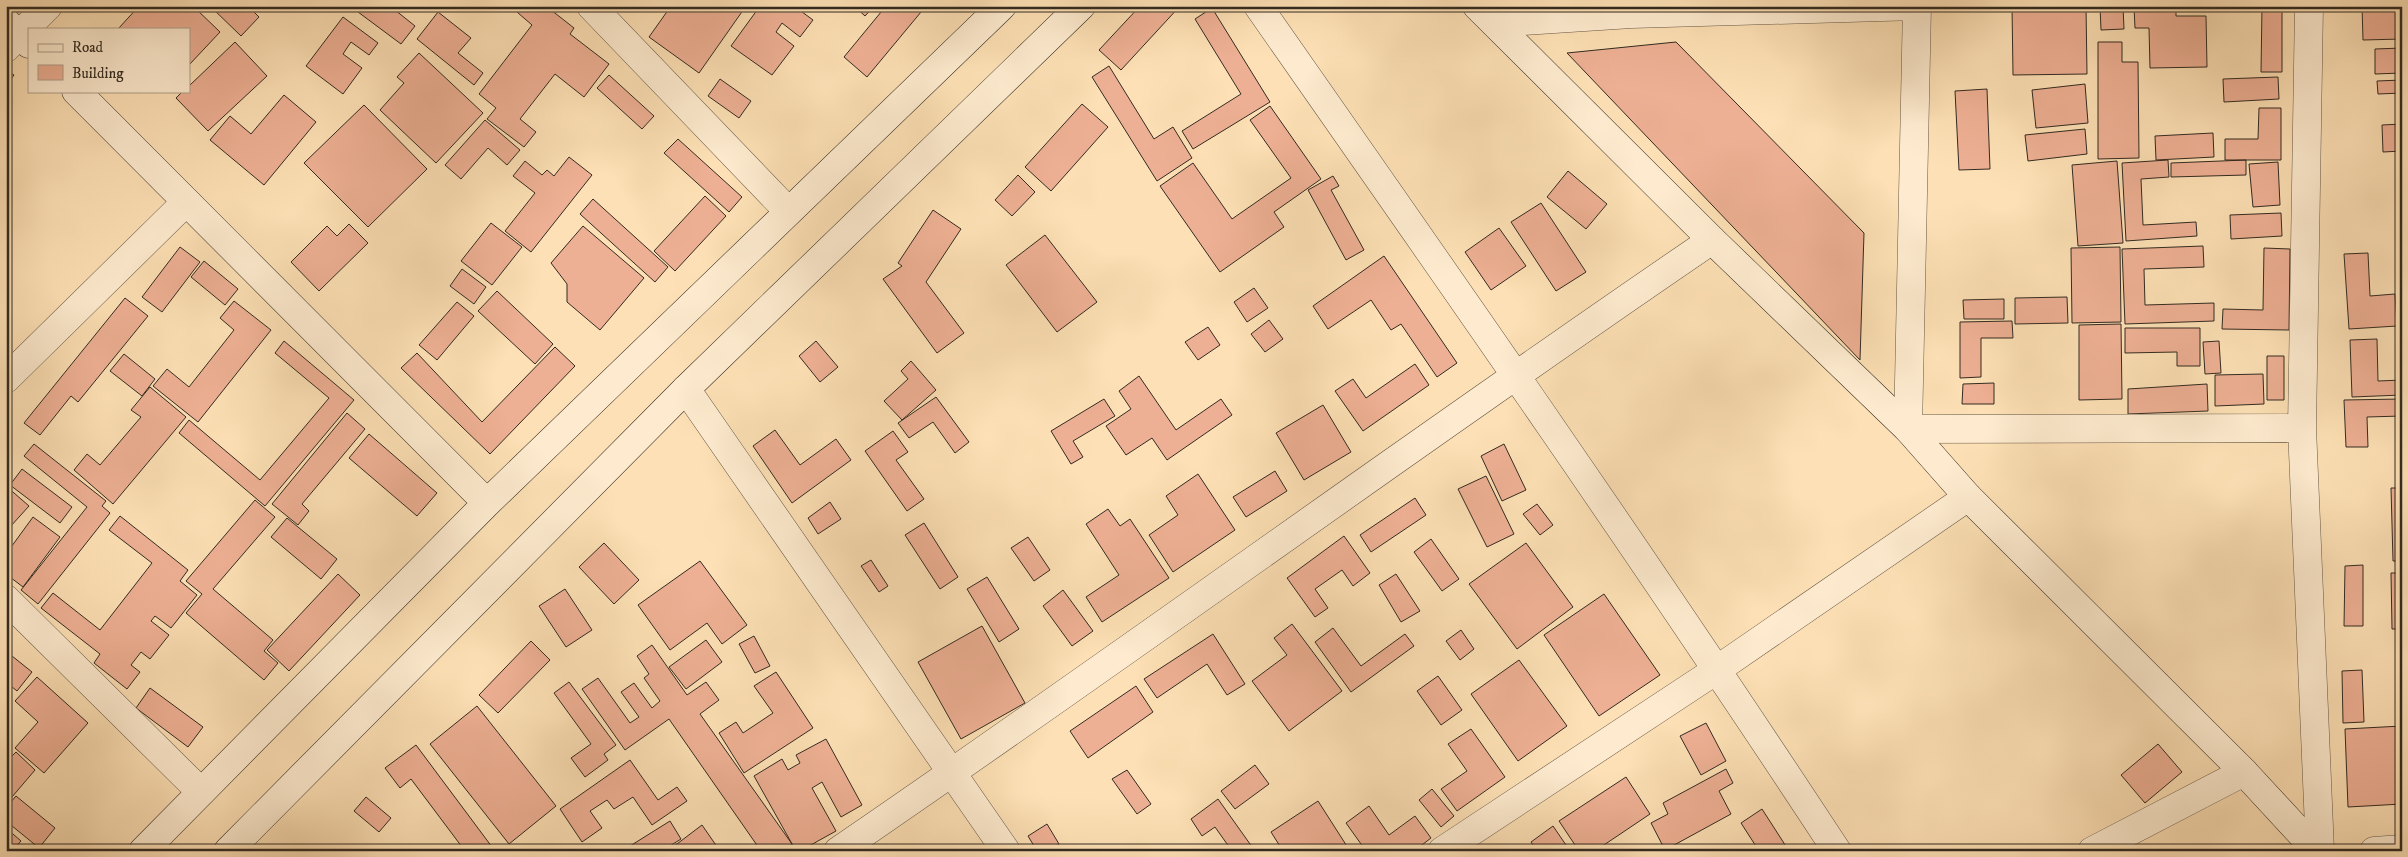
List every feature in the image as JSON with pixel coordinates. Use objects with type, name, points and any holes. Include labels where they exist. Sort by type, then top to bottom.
[{"type":"street","points":[[15,37],[48,6]]},
{"type":"street","points":[[591,6],[788,211]]},
{"type":"street","points":[[142,851],[487,503],[1002,6]]},
{"type":"street","points":[[228,851],[686,389],[1081,6]]},
{"type":"street","points":[[1258,6],[1718,669],[1837,851]]},
{"type":"street","points":[[1477,6],[1505,20],[1712,240],[1908,429],[1968,497],[2244,772],[2318,851]]},
{"type":"street","points":[[1505,20],[1917,6],[1908,429]]},
{"type":"street","points":[[2309,6],[2302,428],[2318,851]]},
{"type":"street","points":[[77,92],[487,503]]},
{"type":"street","points":[[6,379],[186,202]]},
{"type":"street","points":[[838,851],[951,774],[1515,374],[1712,240]]},
{"type":"street","points":[[686,389],[1006,851]]},
{"type":"street","points":[[1908,429],[2302,428]]},
{"type":"street","points":[[1442,851],[1718,669],[1968,497]]},
{"type":"street","points":[[6,599],[201,792]]},
{"type":"street","points":[[2092,851],[2244,772]]},
{"type":"street","points":[[2374,851],[2402,849]]},
{"type":"building","points":[[139,6],[193,6],[220,32],[190,64],[190,28],[119,28]]},
{"type":"building","points":[[210,6],[248,6],[259,17],[241,36]]},
{"type":"building","points":[[362,6],[390,6],[415,26],[401,44],[358,12]]},
{"type":"building","points":[[510,6],[546,6],[574,28],[570,34],[609,64],[584,97],[555,74],[520,119],[536,132],[524,147],[487,119],[496,108],[479,94],[532,25]]},
{"type":"building","points":[[671,6],[746,6],[699,73],[649,37]]},
{"type":"building","points":[[760,6],[794,6],[813,20],[800,37],[782,23],[776,32],[794,46],[772,75],[731,46]]},
{"type":"building","points":[[854,6],[874,6],[865,16]]},
{"type":"building","points":[[886,6],[926,6],[867,77],[844,57]]},
{"type":"building","points":[[1140,6],[1180,6],[1121,70],[1099,50]]},
{"type":"building","points":[[2012,6],[2086,6],[2087,74],[2013,75]]},
{"type":"building","points":[[2100,6],[2123,6],[2124,29],[2101,30]]},
{"type":"building","points":[[2176,6],[2176,16],[2206,16],[2207,67],[2150,68],[2149,28],[2135,28],[2134,7]]},
{"type":"building","points":[[2262,6],[2282,6],[2282,72],[2261,72]]},
{"type":"building","points":[[2362,6],[2402,6],[2402,39],[2363,40]]},
{"type":"building","points":[[1212,8],[1270,102],[1193,149],[1182,131],[1241,94],[1195,19]]},
{"type":"building","points":[[438,12],[471,38],[458,53],[483,73],[474,85],[417,39]]},
{"type":"building","points":[[343,17],[378,43],[369,55],[351,42],[343,54],[362,68],[343,94],[306,66]]},
{"type":"building","points":[[235,42],[267,76],[208,131],[176,98],[182,92],[190,92],[190,85]]},
{"type":"building","points":[[1676,42],[1864,233],[1860,360],[1567,53]]},
{"type":"building","points":[[2098,42],[2122,42],[2122,62],[2138,62],[2139,158],[2098,159]]},
{"type":"building","points":[[2402,48],[2402,73],[2375,74],[2375,49]]},
{"type":"building","points":[[419,53],[483,113],[436,163],[380,110],[404,83],[397,77]]},
{"type":"building","points":[[1109,66],[1154,139],[1173,127],[1192,158],[1157,181],[1092,77]]},
{"type":"building","points":[[6,70],[14,75],[6,86]]},
{"type":"building","points":[[609,75],[654,116],[642,129],[597,88]]},
{"type":"building","points":[[2278,77],[2279,99],[2224,102],[2223,79]]},
{"type":"building","points":[[720,79],[751,101],[739,118],[708,96]]},
{"type":"building","points":[[2402,80],[2402,93],[2378,94],[2377,81]]},
{"type":"building","points":[[2085,84],[2088,123],[2036,128],[2032,90]]},
{"type":"building","points":[[1987,89],[1990,169],[1959,170],[1955,91]]},
{"type":"building","points":[[284,95],[316,122],[264,185],[210,140],[230,116],[251,134]]},
{"type":"building","points":[[1082,104],[1108,127],[1051,191],[1025,167]]},
{"type":"building","points":[[364,105],[427,169],[368,227],[304,163]]},
{"type":"building","points":[[1270,106],[1321,179],[1274,212],[1284,227],[1220,272],[1160,186],[1193,163],[1232,219],[1291,178],[1250,120]]},
{"type":"building","points":[[2259,108],[2281,108],[2281,160],[2225,160],[2225,139],[2258,139]]},
{"type":"building","points":[[485,120],[520,150],[507,165],[488,148],[461,179],[445,165]]},
{"type":"building","points":[[2402,124],[2402,151],[2383,152],[2382,125]]},
{"type":"building","points":[[2085,129],[2087,154],[2028,161],[2025,135]]},
{"type":"building","points":[[2213,133],[2214,157],[2156,160],[2155,136]]},
{"type":"building","points":[[678,139],[742,197],[729,212],[664,153]]},
{"type":"building","points":[[569,157],[592,175],[531,252],[505,231],[535,193],[513,176],[525,161],[542,175],[547,170],[554,176]]},
{"type":"building","points":[[2168,160],[2169,177],[2141,179],[2143,225],[2196,222],[2197,236],[2126,241],[2122,163]]},
{"type":"building","points":[[2246,160],[2246,175],[2171,177],[2171,163]]},
{"type":"building","points":[[2117,161],[2123,243],[2078,246],[2072,165]]},
{"type":"building","points":[[2278,162],[2280,205],[2253,207],[2249,164]]},
{"type":"building","points":[[1568,171],[1607,204],[1586,229],[1547,197]]},
{"type":"building","points":[[1018,175],[1035,192],[1012,216],[995,200]]},
{"type":"building","points":[[1333,176],[1339,186],[1331,190],[1364,250],[1346,260],[1308,190]]},
{"type":"building","points":[[705,196],[726,216],[675,271],[654,251]]},
{"type":"building","points":[[593,199],[668,267],[655,282],[580,214]]},
{"type":"building","points":[[1541,203],[1586,272],[1556,291],[1511,222]]},
{"type":"building","points":[[933,210],[961,229],[926,282],[964,333],[937,353],[883,279],[902,266],[898,263]]},
{"type":"building","points":[[2281,213],[2282,236],[2231,239],[2230,215]]},
{"type":"building","points":[[491,223],[522,247],[492,285],[461,261]]},
{"type":"building","points":[[349,224],[368,243],[319,291],[291,262],[327,226],[337,236]]},
{"type":"building","points":[[583,226],[644,278],[600,330],[567,302],[567,284],[551,263]]},
{"type":"building","points":[[1499,228],[1526,266],[1491,290],[1465,252]]},
{"type":"building","points":[[1045,235],[1097,302],[1057,332],[1006,265]]},
{"type":"building","points":[[2203,246],[2204,267],[2144,269],[2145,305],[2214,303],[2214,321],[2125,324],[2122,249]]},
{"type":"building","points":[[180,247],[200,262],[162,312],[142,297]]},
{"type":"building","points":[[2120,247],[2121,322],[2072,323],[2071,248]]},
{"type":"building","points":[[2264,248],[2290,249],[2289,330],[2222,329],[2223,309],[2263,310]]},
{"type":"building","points":[[2368,253],[2370,296],[2395,294],[2397,326],[2349,329],[2344,254]]},
{"type":"building","points":[[1384,256],[1457,363],[1437,377],[1401,324],[1391,330],[1371,300],[1328,329],[1313,306]]},
{"type":"building","points":[[204,261],[238,289],[225,305],[191,277]]},
{"type":"building","points":[[462,269],[486,287],[474,304],[450,286]]},
{"type":"building","points":[[1254,288],[1268,308],[1247,322],[1234,302]]},
{"type":"building","points":[[497,291],[553,344],[535,364],[478,311]]},
{"type":"building","points":[[2067,297],[2068,323],[2015,324],[2015,298]]},
{"type":"building","points":[[125,298],[148,316],[78,402],[71,396],[40,435],[24,423]]},
{"type":"building","points":[[2004,299],[2004,319],[1964,319],[1963,300]]},
{"type":"building","points":[[234,301],[271,330],[198,422],[153,386],[167,369],[189,387],[234,330],[220,318]]},
{"type":"building","points":[[457,302],[474,316],[437,360],[419,345]]},
{"type":"building","points":[[1269,320],[1283,339],[1265,352],[1251,334]]},
{"type":"building","points":[[2012,321],[2013,338],[1981,338],[1981,377],[1960,378],[1960,322]]},
{"type":"building","points":[[2121,324],[2122,399],[2079,400],[2079,325]]},
{"type":"building","points":[[1208,327],[1220,345],[1198,360],[1185,342]]},
{"type":"building","points":[[2125,328],[2200,328],[2200,366],[2177,366],[2177,352],[2125,353]]},
{"type":"building","points":[[2377,339],[2378,381],[2402,380],[2402,395],[2352,397],[2350,340]]},
{"type":"building","points":[[284,341],[354,400],[265,506],[179,433],[189,420],[260,480],[329,398],[275,353]]},
{"type":"building","points":[[816,341],[838,367],[820,382],[799,356]]},
{"type":"building","points":[[2219,341],[2221,373],[2205,374],[2203,342]]},
{"type":"building","points":[[555,347],[575,366],[490,454],[401,368],[417,353],[482,422]]},
{"type":"building","points":[[124,354],[155,379],[142,396],[110,371]]},
{"type":"building","points":[[2267,356],[2284,356],[2284,400],[2267,400]]},
{"type":"building","points":[[911,361],[936,390],[902,420],[884,401],[908,379],[901,371]]},
{"type":"building","points":[[1415,364],[1429,385],[1363,431],[1335,391],[1353,379],[1366,398]]},
{"type":"building","points":[[2263,374],[2264,404],[2215,406],[2215,375]]},
{"type":"building","points":[[1139,376],[1176,430],[1221,399],[1232,415],[1167,460],[1152,438],[1126,455],[1106,426],[1131,409],[1119,391]]},
{"type":"building","points":[[1994,383],[1994,404],[1962,404],[1963,384]]},
{"type":"building","points":[[2207,384],[2208,411],[2128,414],[2128,389]]},
{"type":"building","points":[[150,387],[186,417],[113,504],[74,470],[87,454],[100,465],[141,417],[131,410]]},
{"type":"building","points":[[936,397],[969,442],[955,453],[933,422],[909,438],[898,423]]},
{"type":"building","points":[[1104,399],[1115,416],[1073,441],[1083,457],[1071,464],[1051,431]]},
{"type":"building","points":[[2402,399],[2402,416],[2367,417],[2368,447],[2346,447],[2344,400]]},
{"type":"building","points":[[1323,405],[1351,452],[1304,480],[1276,433]]},
{"type":"building","points":[[347,413],[365,429],[302,504],[309,511],[298,525],[272,504]]},
{"type":"building","points":[[775,430],[800,465],[836,439],[851,460],[792,503],[753,446]]},
{"type":"building","points":[[893,431],[908,452],[896,460],[924,499],[907,511],[865,451]]},
{"type":"building","points":[[369,434],[437,493],[417,516],[349,458]]},
{"type":"building","points":[[34,444],[106,501],[102,506],[110,513],[38,604],[21,590],[87,507],[24,456]]},
{"type":"building","points":[[1504,444],[1526,490],[1502,501],[1481,456]]},
{"type":"building","points":[[22,469],[72,507],[60,523],[10,485]]},
{"type":"building","points":[[1275,471],[1287,491],[1246,517],[1233,497]]},
{"type":"building","points":[[1198,474],[1235,530],[1173,572],[1149,535],[1178,515],[1166,496]]},
{"type":"building","points":[[1486,476],[1514,534],[1487,547],[1458,489]]},
{"type":"building","points":[[6,486],[29,506],[10,527],[6,524]]},
{"type":"building","points":[[2391,488],[2402,488],[2402,561],[2393,561]]},
{"type":"building","points":[[1415,498],[1426,515],[1371,552],[1360,535]]},
{"type":"building","points":[[255,500],[275,517],[213,589],[273,640],[264,651],[278,663],[264,680],[186,613],[202,594],[186,581]]},
{"type":"building","points":[[830,502],[841,519],[818,534],[808,518]]},
{"type":"building","points":[[1537,504],[1553,525],[1540,535],[1523,514]]},
{"type":"building","points":[[1108,509],[1120,526],[1130,519],[1169,578],[1102,622],[1086,597],[1119,575],[1086,524]]},
{"type":"building","points":[[120,516],[188,570],[180,581],[197,595],[171,628],[155,616],[151,621],[169,635],[150,659],[141,652],[131,665],[140,672],[127,689],[94,663],[100,654],[41,608],[53,593],[100,630],[152,563],[109,530]]},
{"type":"building","points":[[33,517],[60,537],[23,587],[6,574],[6,554]]},
{"type":"building","points":[[287,518],[337,559],[321,579],[271,537]]},
{"type":"building","points":[[924,523],[958,577],[940,589],[905,535]]},
{"type":"building","points":[[1344,536],[1370,573],[1353,586],[1342,570],[1315,589],[1328,608],[1315,617],[1287,578]]},
{"type":"building","points":[[1028,537],[1050,570],[1034,581],[1011,548]]},
{"type":"building","points":[[1431,539],[1459,579],[1442,591],[1414,552]]},
{"type":"building","points":[[604,543],[639,580],[614,604],[579,567]]},
{"type":"building","points":[[1526,543],[1573,607],[1517,649],[1469,584]]},
{"type":"building","points":[[871,560],[888,586],[879,592],[861,566]]},
{"type":"building","points":[[700,561],[747,625],[722,644],[707,623],[670,650],[638,605]]},
{"type":"building","points":[[2363,565],[2363,626],[2344,626],[2345,566]]},
{"type":"building","points":[[2391,573],[2402,573],[2402,629],[2392,629]]},
{"type":"building","points":[[338,574],[360,595],[289,671],[267,650]]},
{"type":"building","points":[[1396,574],[1420,611],[1401,622],[1379,585]]},
{"type":"building","points":[[987,577],[1019,629],[999,642],[967,589]]},
{"type":"building","points":[[565,589],[592,630],[566,647],[539,606]]},
{"type":"building","points":[[1063,590],[1093,631],[1072,646],[1043,606]]},
{"type":"building","points":[[1604,594],[1660,675],[1599,716],[1544,635]]},
{"type":"building","points":[[1292,624],[1342,691],[1289,731],[1252,681],[1287,655],[1274,638]]},
{"type":"building","points":[[982,626],[1025,703],[961,739],[918,662]]},
{"type":"building","points":[[1333,628],[1361,666],[1405,634],[1414,646],[1351,692],[1315,642]]},
{"type":"building","points":[[1461,630],[1474,649],[1460,660],[1446,641]]},
{"type":"building","points":[[1213,634],[1245,684],[1227,695],[1207,664],[1157,698],[1144,679]]},
{"type":"building","points":[[754,636],[770,666],[755,673],[739,644]]},
{"type":"building","points":[[706,640],[722,662],[686,689],[669,667]]},
{"type":"building","points":[[531,641],[550,660],[498,713],[479,695]]},
{"type":"building","points":[[652,645],[687,695],[706,682],[719,700],[700,714],[792,844],[782,851],[761,851],[669,719],[625,750],[582,689],[598,678],[630,723],[639,717],[621,692],[634,683],[652,708],[660,701],[644,678],[649,674],[637,656]]},
{"type":"building","points":[[7,652],[32,672],[17,691],[6,682]]},
{"type":"building","points":[[1519,660],[1567,726],[1518,761],[1471,694]]},
{"type":"building","points":[[2362,670],[2364,722],[2343,723],[2342,671]]},
{"type":"building","points":[[776,672],[813,728],[744,773],[719,733],[736,722],[743,733],[773,713],[754,686]]},
{"type":"building","points":[[1438,676],[1462,710],[1441,725],[1417,691]]},
{"type":"building","points":[[37,677],[88,723],[44,773],[15,748],[38,722],[15,701]]},
{"type":"building","points":[[569,682],[616,745],[604,754],[608,760],[585,777],[571,758],[591,744],[554,693]]},
{"type":"building","points":[[1136,686],[1153,712],[1088,758],[1070,731]]},
{"type":"building","points":[[150,688],[203,727],[188,747],[136,708]]},
{"type":"building","points":[[477,706],[556,806],[509,844],[430,744]]},
{"type":"building","points":[[1706,723],[1726,761],[1701,775],[1680,736]]},
{"type":"building","points":[[2402,726],[2402,804],[2348,807],[2345,729]]},
{"type":"building","points":[[1471,729],[1505,777],[1457,811],[1441,789],[1467,771],[1448,744]]},
{"type":"building","points":[[826,739],[862,805],[841,817],[822,782],[812,788],[836,831],[800,851],[796,851],[754,776],[782,759],[788,770],[800,763],[796,755]]},
{"type":"building","points":[[2158,744],[2182,772],[2145,803],[2121,775]]},
{"type":"building","points":[[416,745],[495,851],[465,851],[411,779],[400,788],[385,768]]},
{"type":"building","points":[[16,752],[35,770],[6,804],[6,762]]},
{"type":"building","points":[[630,760],[658,800],[677,787],[687,801],[652,825],[633,797],[614,809],[607,800],[590,811],[602,828],[582,842],[560,809]]},
{"type":"building","points":[[1255,765],[1269,784],[1235,809],[1221,791]]},
{"type":"building","points":[[1726,769],[1733,783],[1719,791],[1731,814],[1665,850],[1651,823],[1668,814],[1663,803]]},
{"type":"building","points":[[1127,770],[1151,804],[1137,814],[1112,779]]},
{"type":"building","points":[[1626,777],[1650,814],[1595,851],[1579,851],[1559,821]]},
{"type":"building","points":[[1432,789],[1454,816],[1441,827],[1419,800]]},
{"type":"building","points":[[16,796],[55,828],[39,848],[6,821],[6,808]]},
{"type":"building","points":[[366,797],[391,818],[379,832],[354,811]]},
{"type":"building","points":[[1218,799],[1255,851],[1232,851],[1215,827],[1202,836],[1191,819]]},
{"type":"building","points":[[1318,801],[1350,851],[1283,851],[1271,832]]},
{"type":"building","points":[[1369,806],[1389,835],[1415,816],[1431,838],[1414,851],[1366,851],[1346,823]]},
{"type":"building","points":[[1762,809],[1789,851],[1759,851],[1741,823]]},
{"type":"building","points":[[670,821],[681,839],[662,851],[622,851]]},
{"type":"building","points":[[1047,824],[1059,844],[1048,851],[1037,851],[1028,836]]},
{"type":"building","points":[[702,825],[720,851],[669,850]]},
{"type":"building","points":[[1553,826],[1566,845],[1560,849],[1561,851],[1537,851],[1531,842]]},
{"type":"building","points":[[6,828],[21,841],[12,851],[6,851]]}]
